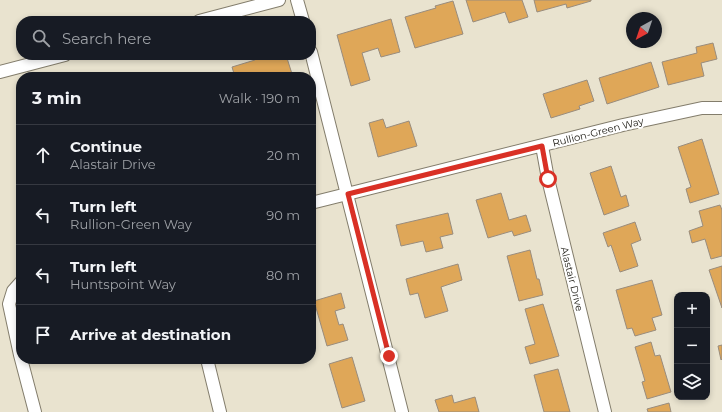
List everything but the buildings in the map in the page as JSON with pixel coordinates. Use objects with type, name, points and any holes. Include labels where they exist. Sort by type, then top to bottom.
[{"type":"street","points":[[219,16],[279,0]]},
{"type":"street","points":[[297,0],[302,16]]},
{"type":"street","points":[[0,72],[46,60]]},
{"type":"street","points":[[313,60],[316,72]]},
{"type":"street","points":[[316,72],[402,412]]},
{"type":"street","name":"Rullion-Green Way","points":[[316,202],[623,125],[702,108],[722,108]]},
{"type":"street","name":"Alastair Drive","points":[[542,146],[548,179],[605,412]]},
{"type":"street","points":[[16,288],[13,291],[9,304],[16,336]]},
{"type":"street","points":[[22,364],[35,412]]},
{"type":"street","points":[[208,364],[220,412]]},
{"type":"route","points":[[389,356],[348,194],[542,146],[548,179]]}]
